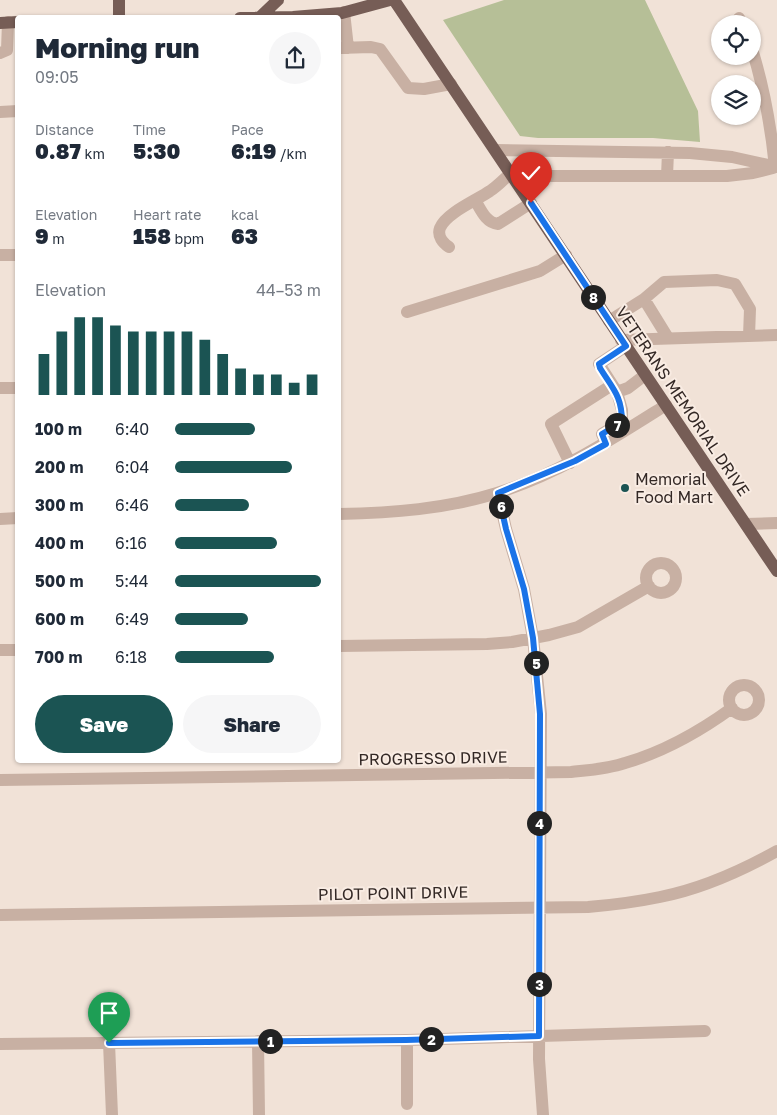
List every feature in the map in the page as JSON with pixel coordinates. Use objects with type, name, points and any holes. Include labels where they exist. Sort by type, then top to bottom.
[{"type":"main road","points":[[119,0],[119,15]]},
{"type":"main road","points":[[262,15],[278,0]]},
{"type":"main road","points":[[306,15],[344,12],[392,0]]},
{"type":"main road","name":"VETERANS MEMORIAL DRIVE","points":[[392,0],[496,150],[777,571]]},
{"type":"street","points":[[344,12],[343,48],[380,49],[408,88],[424,89],[451,84]]},
{"type":"street","points":[[0,53],[7,50],[8,22]]},
{"type":"street","points":[[757,65],[770,123],[776,167]]},
{"type":"street","points":[[0,112],[15,111]]},
{"type":"street","points":[[496,150],[668,152],[732,157],[776,167]]},
{"type":"street","points":[[667,176],[668,152]]},
{"type":"street","points":[[449,248],[442,241],[439,229],[451,215],[491,190],[512,174],[667,176],[744,174],[776,167]]},
{"type":"street","points":[[476,200],[488,220],[495,224],[498,224],[531,203]]},
{"type":"street","points":[[0,255],[15,255]]},
{"type":"street","points":[[407,312],[540,271],[566,256]]},
{"type":"street","points":[[609,321],[644,299],[664,282],[717,280],[735,284],[750,309],[749,336]]},
{"type":"street","points":[[644,299],[668,338]]},
{"type":"street","points":[[606,444],[602,434],[622,422],[622,410],[614,389],[599,364],[624,343],[668,338],[777,335]]},
{"type":"street","points":[[570,463],[551,424],[614,389],[628,388],[645,374]]},
{"type":"street","points":[[0,388],[15,388]]},
{"type":"street","points":[[341,514],[397,512],[428,508],[468,501],[498,493],[570,463],[606,444],[666,405]]},
{"type":"street","points":[[498,493],[506,529],[524,589],[533,638],[540,714],[539,1058],[543,1115]]},
{"type":"street","points":[[0,519],[15,518]]},
{"type":"street","points":[[746,524],[777,523]]},
{"type":"street","points":[[341,646],[487,644],[533,638],[578,627],[649,586]]},
{"type":"street","points":[[0,650],[15,650]]},
{"type":"street","name":"PROGRESSO DRIVE","points":[[0,780],[571,772],[610,767],[638,759],[699,730],[732,708]]},
{"type":"street","name":"PILOT POINT DRIVE","points":[[0,914],[588,907],[630,903],[662,897],[723,877],[777,851]]},
{"type":"street","points":[[0,1044],[406,1040],[705,1030]]},
{"type":"street","points":[[406,1040],[406,1104]]},
{"type":"street","points":[[258,1041],[259,1115]]},
{"type":"street","points":[[109,1043],[112,1115]]},
{"type":"green space","points":[[504,0],[645,0],[698,111],[700,142],[653,138],[538,138],[520,136],[443,20]]},
{"type":"place","name":"Memorial Food Mart","points":[[625,488]]},
{"type":"route","points":[[109,1043],[406,1040],[539,1036],[540,714],[538,686],[533,638],[524,589],[506,529],[498,493],[575,461],[606,444],[602,434],[622,422],[622,410],[617,392],[599,364],[626,346],[531,203]]}]
